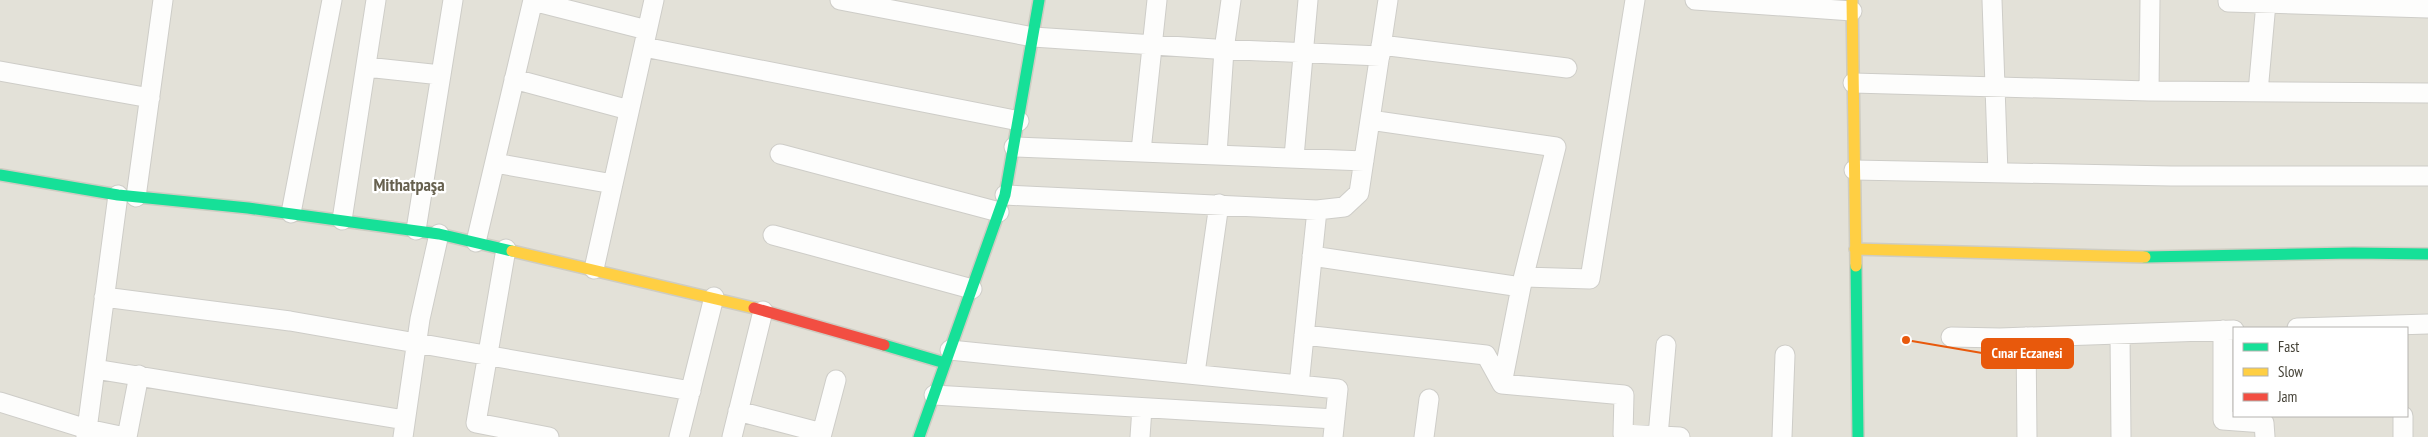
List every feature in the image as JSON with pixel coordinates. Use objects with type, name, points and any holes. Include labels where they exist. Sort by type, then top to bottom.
[{"type":"street","points":[[86,433],[104,297],[150,98],[163,0]]},
{"type":"street","points":[[291,213],[332,0]]},
{"type":"street","points":[[342,220],[376,0]]},
{"type":"street","points":[[416,230],[453,0]]},
{"type":"street","points":[[476,242],[533,0],[645,39],[1019,121]]},
{"type":"street","points":[[594,269],[654,0]]},
{"type":"street","points":[[840,0],[1033,37],[1224,50],[1302,53],[1380,51],[1567,68]]},
{"type":"street","points":[[919,437],[1002,203],[1019,121],[1040,0]]},
{"type":"street","points":[[1141,151],[1157,0]]},
{"type":"street","points":[[1217,154],[1224,50],[1231,0]]},
{"type":"street","points":[[1294,157],[1308,0]]},
{"type":"street","points":[[780,154],[1002,203],[1219,204],[1316,210],[1344,207],[1359,193],[1388,0]]},
{"type":"street","points":[[1312,256],[1523,282],[1590,279],[1635,0]]},
{"type":"street","points":[[1694,0],[1852,6],[1858,437]]},
{"type":"street","points":[[1992,0],[1998,173]]},
{"type":"street","points":[[2149,91],[2150,0]]},
{"type":"street","points":[[2228,0],[2228,2],[2428,8]]},
{"type":"street","points":[[2258,92],[2266,3]]},
{"type":"street","points":[[366,67],[441,75]]},
{"type":"street","points":[[0,71],[150,98]]},
{"type":"street","points":[[514,79],[629,110]]},
{"type":"street","points":[[1853,83],[2149,91],[2428,93]]},
{"type":"street","points":[[1370,120],[1556,147],[1523,282],[1502,384]]},
{"type":"street","points":[[1014,147],[1364,160]]},
{"type":"street","points":[[495,163],[613,184]]},
{"type":"street","points":[[1854,170],[2171,176],[2428,176]]},
{"type":"street","points":[[0,175],[127,196],[291,213],[439,234],[714,297],[763,311],[948,356],[1195,373],[1338,389],[1334,428],[1142,408],[934,395]]},
{"type":"street","points":[[1195,373],[1219,204]]},
{"type":"street","points":[[1299,385],[1316,210]]},
{"type":"street","points":[[95,369],[138,375],[404,428],[416,342],[439,234]]},
{"type":"street","points":[[773,235],[972,289]]},
{"type":"street","points":[[506,249],[476,423],[550,437]]},
{"type":"street","points":[[1855,250],[2114,258],[2353,253],[2428,254]]},
{"type":"street","points":[[104,297],[290,321],[691,391]]},
{"type":"street","points":[[679,437],[714,297]]},
{"type":"street","points":[[732,437],[763,311]]},
{"type":"street","points":[[2403,327],[2428,324]]},
{"type":"street","points":[[1951,337],[2026,337],[2229,330],[2223,420],[2264,423],[2265,437]]},
{"type":"street","points":[[2120,334],[2121,437]]},
{"type":"street","points":[[1304,335],[1486,355],[1502,384]]},
{"type":"street","points":[[2026,337],[2027,437]]},
{"type":"street","points":[[1658,436],[1666,345]]},
{"type":"street","points":[[1782,437],[1785,355]]},
{"type":"street","points":[[0,402],[86,433],[126,437],[138,375]]},
{"type":"street","points":[[738,410],[821,435],[836,380]]},
{"type":"street","points":[[1502,384],[1624,395],[1623,434],[1680,437]]},
{"type":"street","points":[[1424,437],[1430,399]]},
{"type":"street","points":[[1140,437],[1142,408]]},
{"type":"street","points":[[2403,417],[2403,437]]},
{"type":"shaded area","points":[[0,0],[2428,0],[2428,437],[0,437]]},
{"type":"traffic: fast","points":[[919,437],[1005,195],[1039,0]]},
{"type":"traffic: fast","points":[[0,175],[118,195],[248,208],[439,234],[512,251]]},
{"type":"traffic: fast","points":[[2145,257],[2353,253],[2428,254]]},
{"type":"traffic: fast","points":[[1856,266],[1858,437]]},
{"type":"traffic: fast","points":[[884,345],[945,363]]},
{"type":"traffic: slow","points":[[1852,0],[1856,266]]},
{"type":"traffic: slow","points":[[1855,249],[2145,257]]},
{"type":"traffic: slow","points":[[512,251],[754,308]]},
{"type":"traffic: jam","points":[[754,308],[884,345]]},
{"type":"place","name":"Cınar Eczanesi","points":[[1906,340]]},
{"type":"district","name":"Mithatpaşa","points":[[409,185]]}]
